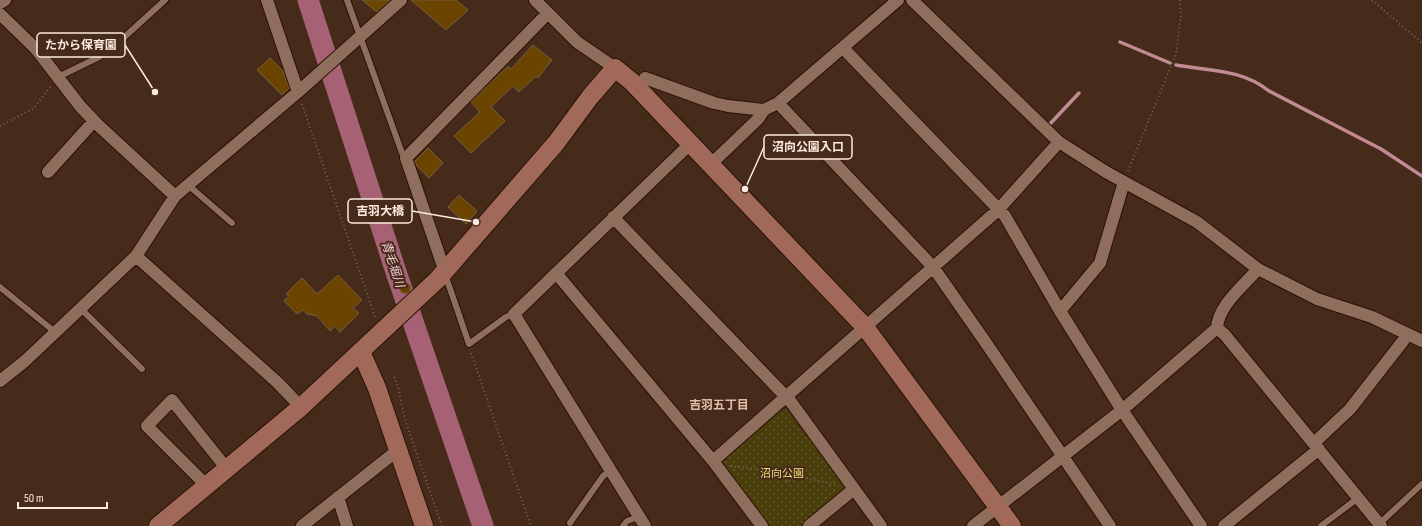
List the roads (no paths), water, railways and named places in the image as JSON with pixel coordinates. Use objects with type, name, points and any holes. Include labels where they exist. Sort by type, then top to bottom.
[{"type":"street","points":[[0,3],[4,0]]},
{"type":"street","points":[[267,0],[300,93]]},
{"type":"street","points":[[0,381],[25,361],[136,256],[175,196],[300,93],[401,0]]},
{"type":"street","points":[[535,0],[577,42],[615,68],[632,82],[865,327],[1012,526]]},
{"type":"street","points":[[710,165],[758,119],[764,110],[778,103],[844,48],[898,0]]},
{"type":"street","points":[[912,0],[1059,142],[1124,182],[1197,222],[1258,269],[1317,299],[1372,317],[1422,341]]},
{"type":"street","points":[[441,275],[406,158],[548,13]]},
{"type":"street","points":[[0,14],[36,49],[94,122],[175,196]]},
{"type":"street","points":[[844,48],[1005,216],[1060,311],[1122,410],[1201,526]]},
{"type":"street","points":[[158,526],[301,407],[361,352],[380,326],[441,275],[556,143],[590,97],[615,68]]},
{"type":"street","points":[[646,78],[714,103],[764,110]]},
{"type":"street","points":[[778,103],[932,268],[1110,526]]},
{"type":"street","points":[[48,172],[94,122]]},
{"type":"street","points":[[713,461],[998,210],[1059,142]]},
{"type":"street","points":[[642,521],[514,314],[690,144]]},
{"type":"street","points":[[1060,311],[1100,263],[1124,182]]},
{"type":"street","points":[[613,217],[785,396],[881,526]]},
{"type":"street","points":[[136,256],[277,382],[301,407]]},
{"type":"street","points":[[1217,328],[1222,310],[1258,269]]},
{"type":"street","points":[[556,273],[713,461],[762,526]]},
{"type":"street","points":[[973,526],[1122,410],[1209,333],[1217,328]]},
{"type":"street","points":[[1217,328],[1225,335],[1380,525]]},
{"type":"street","points":[[1224,526],[1316,446],[1366,390],[1407,334]]},
{"type":"street","points":[[361,352],[377,388],[424,526]]},
{"type":"street","points":[[206,485],[146,426],[172,400],[227,468]]},
{"type":"street","points":[[302,526],[398,450]]},
{"type":"street","points":[[809,526],[854,489]]},
{"type":"street","points":[[338,498],[347,526]]},
{"type":"lane","points":[[58,77],[99,57],[165,0]]},
{"type":"lane","points":[[347,0],[359,39],[402,153],[406,158]]},
{"type":"lane","points":[[188,185],[232,222]]},
{"type":"lane","points":[[441,275],[469,344],[506,317],[514,314]]},
{"type":"lane","points":[[0,287],[55,332]]},
{"type":"lane","points":[[80,308],[142,368]]},
{"type":"lane","points":[[570,523],[603,476],[610,471]]},
{"type":"lane","points":[[1380,525],[1422,484]]},
{"type":"lane","points":[[1321,526],[1358,498]]},
{"type":"lane","points":[[623,526],[627,521],[642,521]]},
{"type":"waterway","name":"青毛堀川","points":[[308,0],[395,269],[483,526]]},
{"type":"waterway","points":[[1120,42],[1170,63]]},
{"type":"waterway","points":[[1176,65],[1225,72],[1248,78],[1269,91],[1381,149],[1422,176]]},
{"type":"waterway","points":[[1049,125],[1079,93]]},
{"type":"place","name":"たから保育園","points":[[155,92]]},
{"type":"place","name":"沼向公園入口","points":[[745,189]]},
{"type":"place","name":"吉羽大橋","points":[[476,222]]},
{"type":"district","name":"吉羽五丁目","points":[[719,405]]},
{"type":"park label","name":"沼向公園","points":[[782,473]]}]
